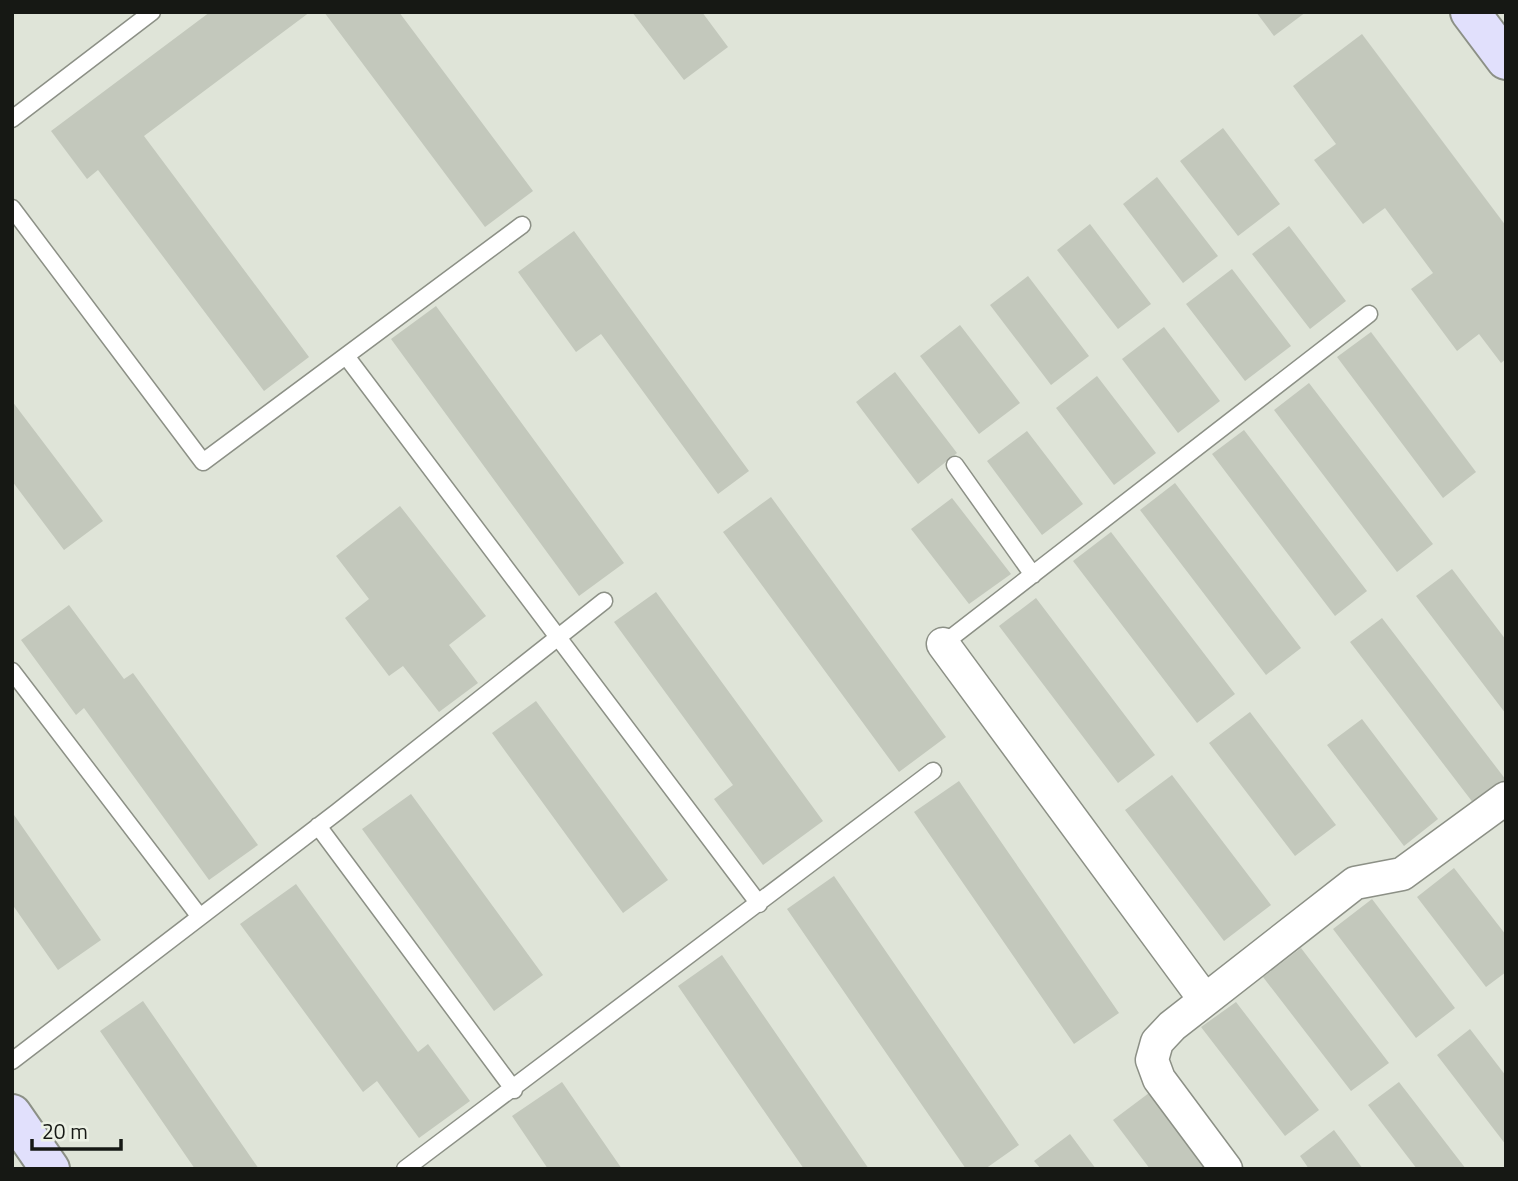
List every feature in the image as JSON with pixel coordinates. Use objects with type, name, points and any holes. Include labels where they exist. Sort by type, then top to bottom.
[{"type":"main road","points":[[1470,12],[1506,60]]},
{"type":"main road","points":[[12,1114],[50,1169]]},
{"type":"street","points":[[943,644],[1205,1000]]},
{"type":"street","points":[[1226,1169],[1159,1079],[1152,1060],[1157,1042],[1205,1000],[1355,883],[1402,874],[1506,797]]},
{"type":"lane","points":[[12,119],[152,12]]},
{"type":"lane","points":[[12,208],[203,462],[522,225]]},
{"type":"lane","points":[[943,644],[1369,314]]},
{"type":"lane","points":[[346,356],[759,904]]},
{"type":"lane","points":[[956,465],[1033,575]]},
{"type":"lane","points":[[12,1061],[318,826],[604,601]]},
{"type":"lane","points":[[12,671],[200,917]]},
{"type":"lane","points":[[405,1169],[514,1090],[933,771]]},
{"type":"lane","points":[[318,826],[514,1090]]},
{"type":"building","points":[[210,12],[310,12],[144,136],[309,357],[264,391],[98,170],[87,179],[51,131]]},
{"type":"building","points":[[324,12],[399,12],[533,191],[485,227]]},
{"type":"building","points":[[632,12],[702,12],[728,47],[684,80]]},
{"type":"building","points":[[1256,12],[1306,12],[1274,36]]},
{"type":"building","points":[[1362,34],[1506,226],[1506,359],[1501,363],[1479,334],[1457,351],[1411,289],[1433,273],[1385,208],[1363,224],[1314,160],[1336,144],[1293,86]]},
{"type":"building","points":[[1223,128],[1280,204],[1238,236],[1180,161]]},
{"type":"building","points":[[1157,177],[1218,256],[1183,283],[1123,204]]},
{"type":"building","points":[[1090,224],[1151,304],[1118,329],[1057,250]]},
{"type":"building","points":[[1289,226],[1346,301],[1310,329],[1252,254]]},
{"type":"building","points":[[574,231],[749,471],[718,494],[601,334],[576,352],[518,272]]},
{"type":"building","points":[[1232,269],[1291,346],[1245,381],[1186,304]]},
{"type":"building","points":[[1028,276],[1089,356],[1051,385],[990,305]]},
{"type":"building","points":[[436,306],[624,563],[579,596],[391,339]]},
{"type":"building","points":[[960,325],[1020,403],[979,434],[920,356]]},
{"type":"building","points":[[1164,327],[1220,401],[1178,433],[1122,359]]},
{"type":"building","points":[[1371,332],[1476,472],[1443,498],[1337,357]]},
{"type":"building","points":[[895,372],[957,453],[918,484],[856,402]]},
{"type":"building","points":[[1097,376],[1156,453],[1114,485],[1056,408]]},
{"type":"building","points":[[1309,383],[1433,544],[1397,572],[1274,410]]},
{"type":"building","points":[[12,401],[103,521],[64,550],[12,481]]},
{"type":"building","points":[[1244,430],[1367,591],[1335,616],[1212,454]]},
{"type":"building","points":[[1027,431],[1083,504],[1042,535],[987,461]]},
{"type":"building","points":[[1175,483],[1301,648],[1266,675],[1140,510]]},
{"type":"building","points":[[771,497],[946,737],[899,772],[723,532]]},
{"type":"building","points":[[952,498],[1011,574],[969,604],[911,529]]},
{"type":"building","points":[[400,506],[486,616],[449,645],[478,683],[439,712],[403,666],[389,676],[345,618],[369,599],[336,556]]},
{"type":"building","points":[[1111,532],[1235,694],[1197,723],[1073,561]]},
{"type":"building","points":[[1452,569],[1506,640],[1506,714],[1416,596]]},
{"type":"building","points":[[656,592],[823,821],[763,865],[714,799],[733,785],[614,622]]},
{"type":"building","points":[[1036,598],[1155,755],[1118,783],[999,626]]},
{"type":"building","points":[[69,605],[124,679],[133,673],[258,845],[209,880],[84,708],[76,715],[21,640]]},
{"type":"building","points":[[1382,618],[1506,780],[1474,804],[1350,642]]},
{"type":"building","points":[[536,701],[668,880],[623,913],[492,733]]},
{"type":"building","points":[[1250,712],[1336,825],[1295,856],[1209,743]]},
{"type":"building","points":[[1362,719],[1438,819],[1404,846],[1327,745]]},
{"type":"building","points":[[1172,775],[1271,905],[1224,941],[1125,810]]},
{"type":"building","points":[[959,781],[1119,1013],[1074,1044],[914,812]]},
{"type":"building","points":[[411,794],[543,975],[494,1011],[362,829]]},
{"type":"building","points":[[12,812],[101,940],[58,970],[12,904]]},
{"type":"building","points":[[1454,868],[1506,935],[1506,972],[1486,987],[1417,897]]},
{"type":"building","points":[[834,876],[1019,1145],[985,1169],[966,1169],[787,909]]},
{"type":"building","points":[[296,884],[418,1052],[428,1044],[470,1101],[419,1138],[377,1081],[363,1092],[240,924]]},
{"type":"building","points":[[1372,899],[1455,1008],[1416,1038],[1333,929]]},
{"type":"building","points":[[1301,948],[1389,1063],[1351,1091],[1263,977]]},
{"type":"building","points":[[722,955],[869,1169],[804,1169],[678,986]]},
{"type":"building","points":[[143,1001],[259,1169],[195,1169],[100,1031]]},
{"type":"building","points":[[1236,1002],[1319,1110],[1285,1136],[1201,1027]]},
{"type":"building","points":[[1470,1029],[1506,1076],[1506,1145],[1437,1055]]},
{"type":"building","points":[[562,1082],[622,1169],[548,1169],[512,1116]]},
{"type":"building","points":[[1399,1082],[1466,1169],[1417,1169],[1368,1105]]},
{"type":"building","points":[[1149,1093],[1207,1169],[1150,1169],[1113,1120]]},
{"type":"building","points":[[1334,1130],[1363,1169],[1309,1169],[1300,1156]]},
{"type":"building","points":[[1070,1134],[1096,1169],[1041,1169],[1034,1161]]}]
